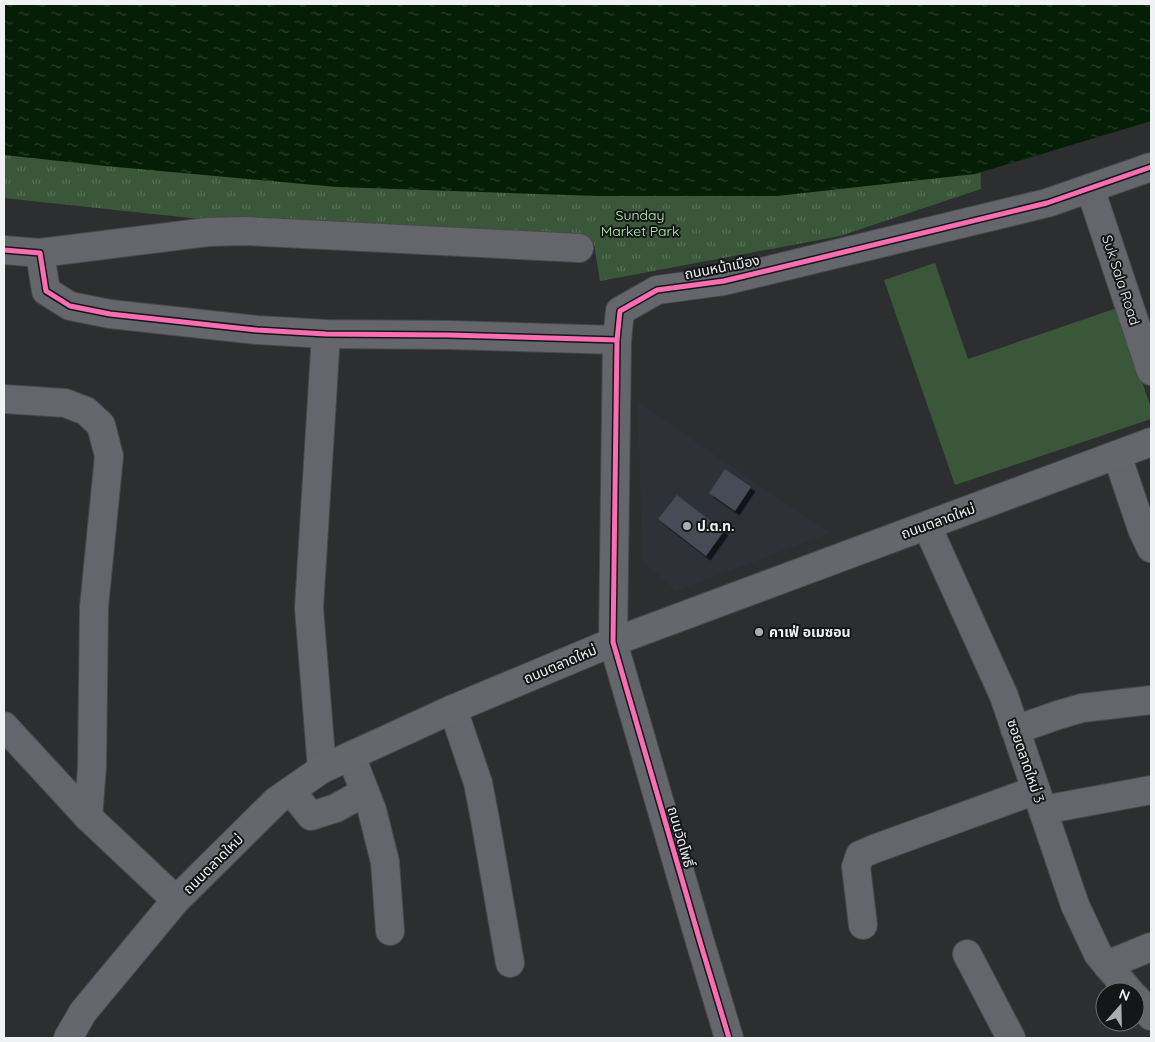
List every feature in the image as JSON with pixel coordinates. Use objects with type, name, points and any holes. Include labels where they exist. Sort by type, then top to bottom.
[{"type":"main road","name":"ถนนตลาดใหม่","points":[[68,1038],[83,1012],[176,900],[276,801],[322,769],[453,709],[612,642],[1151,442]]},
{"type":"street","name":"ถนนหน้าเมือง","points":[[612,642],[617,340],[620,311],[657,290],[724,281],[1047,203],[1151,167]]},
{"type":"street","name":"Suk Sala Road","points":[[1090,188],[1151,371]]},
{"type":"street","points":[[4,250],[40,254],[208,232],[245,231],[579,248]]},
{"type":"street","points":[[40,254],[46,291],[70,306],[110,314],[257,330],[326,334],[448,335],[617,340]]},
{"type":"street","points":[[322,769],[309,608],[326,334]]},
{"type":"street","points":[[4,399],[65,403],[86,411],[101,425],[109,456],[94,606],[92,767],[88,817]]},
{"type":"street","points":[[1117,455],[1142,529],[1151,548]]},
{"type":"street","name":"ซอยตลาดใหม่ 3","points":[[927,526],[1004,696],[1075,904],[1098,954],[1121,982]]},
{"type":"street","name":"ถนนวัดโพธิ์","points":[[612,642],[700,945],[730,1038]]},
{"type":"street","points":[[1016,730],[1082,708],[1151,700]]},
{"type":"street","points":[[453,709],[478,782],[510,963]]},
{"type":"street","points":[[4,726],[88,817],[176,900]]},
{"type":"street","points":[[351,756],[372,810],[386,862],[390,931]]},
{"type":"street","points":[[863,925],[856,867],[860,855],[874,849],[1040,800],[1151,790]]},
{"type":"street","points":[[291,791],[311,816],[336,808],[365,792]]},
{"type":"street","points":[[1107,965],[1151,947]]},
{"type":"street","points":[[967,954],[1011,1038]]},
{"type":"shaded area","points":[[638,403],[830,533],[676,591],[642,561]]},
{"type":"green space","name":"Sunday Market Park","points":[[4,131],[980,155],[981,189],[840,236],[600,281],[594,244],[266,226],[4,198]]},
{"type":"green space","points":[[935,263],[968,359],[1117,308],[1151,408],[1151,419],[955,485],[884,280]]},
{"type":"water","points":[[4,4],[1151,4],[1151,121],[975,174],[777,196],[596,196],[337,187],[106,166],[4,155]]},
{"type":"building","points":[[725,469],[751,487],[735,511],[709,493]]},
{"type":"building","points":[[677,495],[724,531],[706,556],[658,519]]},
{"type":"cycle path","points":[[729,1038],[613,642],[617,340],[620,311],[657,290],[724,281],[1047,203],[1151,167]]},
{"type":"cycle path","points":[[4,250],[40,253],[46,291],[70,306],[110,314],[257,330],[326,334],[448,335],[617,340]]},
{"type":"place","name":"ป.ต.ท.","points":[[687,526]]},
{"type":"place","name":"คาเฟ่ อเมซอน","points":[[759,632]]}]
